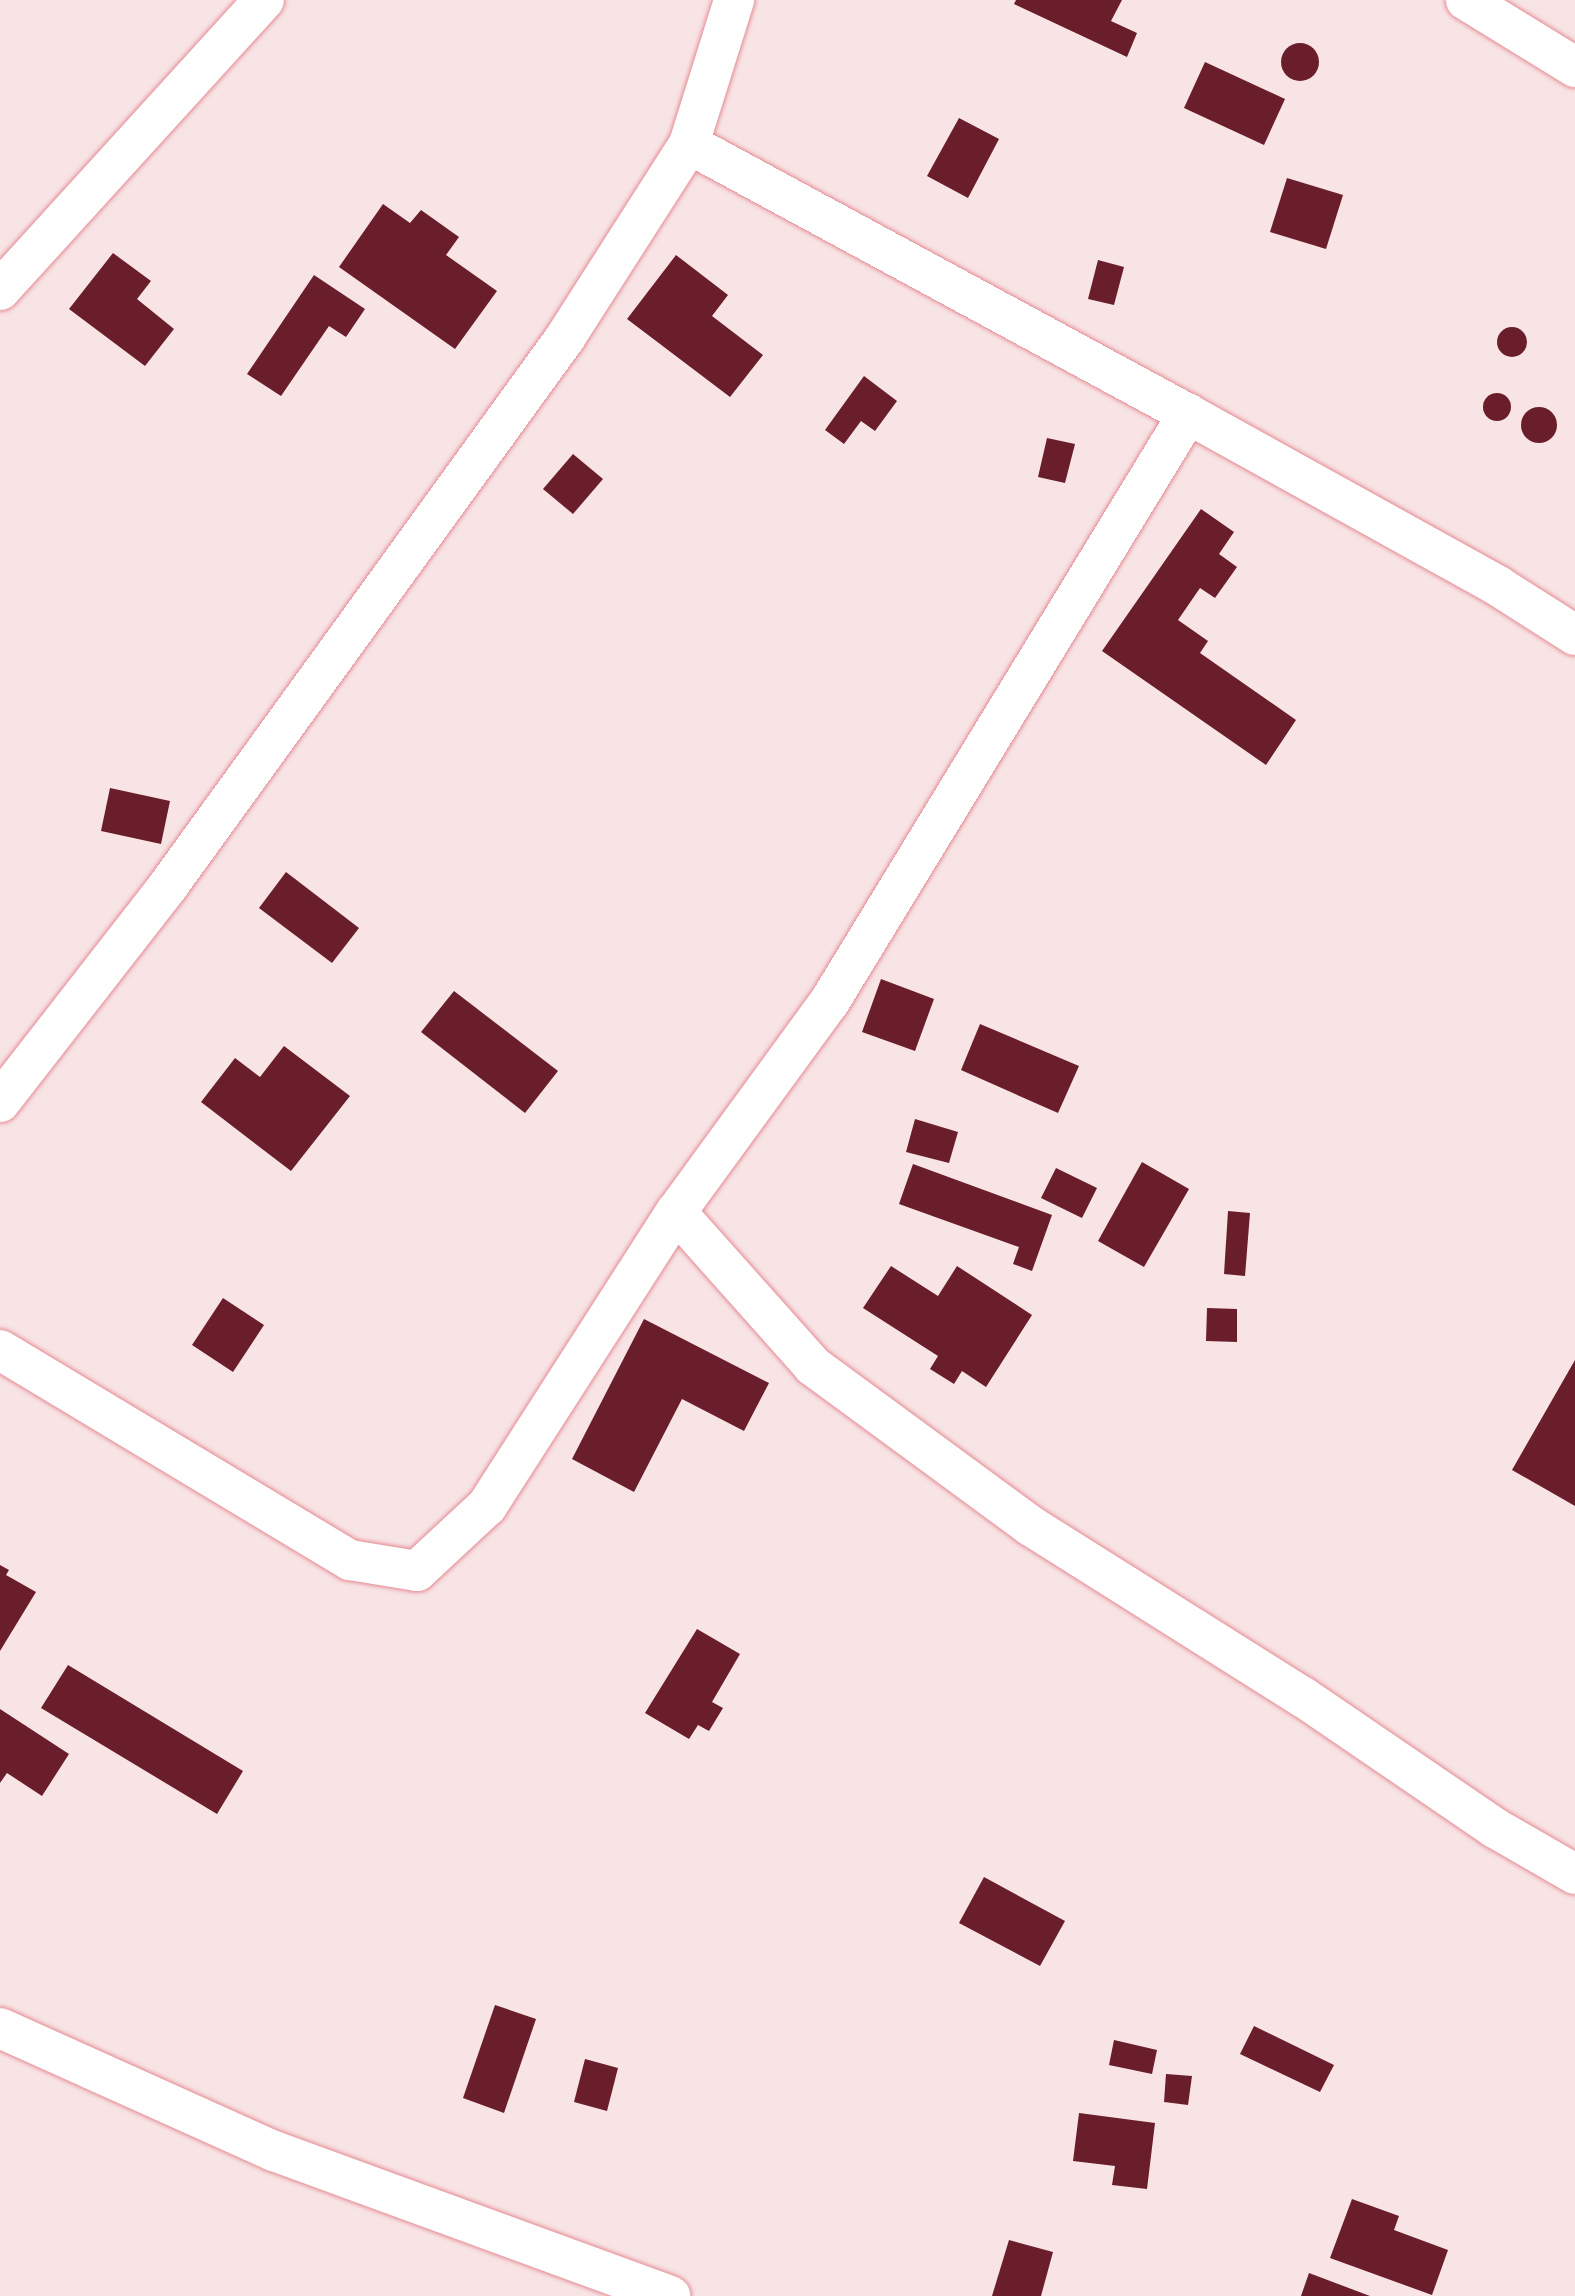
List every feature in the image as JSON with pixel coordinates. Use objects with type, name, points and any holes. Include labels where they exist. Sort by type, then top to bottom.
[{"type":"street","points":[[0,290],[264,0]]},
{"type":"street","points":[[0,1102],[168,886],[565,338],[689,144],[734,0]]},
{"type":"street","points":[[1466,0],[1575,67]]},
{"type":"street","points":[[689,144],[1188,414],[1481,577],[1575,635]]},
{"type":"street","points":[[0,1350],[350,1560],[418,1571],[487,1506],[676,1212],[830,1001],[1188,414]]},
{"type":"street","points":[[676,1212],[814,1366],[1031,1526],[1303,1696],[1494,1828],[1575,1874]]},
{"type":"street","points":[[0,2028],[274,2150],[670,2296]]},
{"type":"building","points":[[1016,0],[1122,0],[1111,21],[1137,33],[1127,57],[1014,4]]},
{"type":"building","points":[[1300,43],[1313,49],[1319,62],[1313,75],[1300,81],[1287,75],[1281,62],[1287,49]]},
{"type":"building","points":[[1205,62],[1285,99],[1264,145],[1184,108]]},
{"type":"building","points":[[959,118],[999,139],[968,198],[927,176]]},
{"type":"building","points":[[1287,178],[1343,195],[1326,249],[1270,232]]},
{"type":"building","points":[[383,204],[410,223],[421,210],[459,237],[446,255],[497,291],[455,349],[339,267]]},
{"type":"building","points":[[113,253],[151,281],[137,299],[174,329],[145,366],[69,309]]},
{"type":"building","points":[[676,255],[728,295],[712,316],[763,355],[730,397],[627,319]]},
{"type":"building","points":[[1098,260],[1124,267],[1114,305],[1088,299]]},
{"type":"building","points":[[314,275],[365,309],[346,337],[329,326],[281,396],[247,374]]},
{"type":"building","points":[[1512,327],[1526,336],[1527,342],[1518,356],[1512,357],[1498,348],[1497,342],[1506,328]]},
{"type":"building","points":[[864,376],[897,401],[875,431],[861,421],[844,444],[825,430]]},
{"type":"building","points":[[1497,393],[1507,397],[1511,407],[1507,417],[1497,421],[1487,417],[1483,407],[1487,397]]},
{"type":"building","points":[[1539,407],[1552,412],[1557,425],[1552,438],[1539,443],[1526,438],[1521,425],[1526,412]]},
{"type":"building","points":[[1047,438],[1075,444],[1065,483],[1038,477]]},
{"type":"building","points":[[573,454],[603,479],[573,514],[543,489]]},
{"type":"building","points":[[1201,509],[1234,532],[1219,554],[1237,567],[1215,598],[1200,588],[1178,620],[1208,641],[1200,653],[1296,720],[1266,765],[1102,651]]},
{"type":"building","points":[[110,788],[170,801],[161,844],[101,831]]},
{"type":"building","points":[[286,872],[359,928],[332,963],[259,908]]},
{"type":"building","points":[[881,979],[934,999],[915,1051],[862,1032]]},
{"type":"building","points":[[454,991],[558,1071],[525,1113],[421,1032]]},
{"type":"building","points":[[980,1024],[1079,1066],[1058,1113],[961,1070]]},
{"type":"building","points":[[284,1046],[350,1096],[291,1171],[201,1102],[235,1058],[260,1077]]},
{"type":"building","points":[[915,1119],[958,1132],[949,1163],[906,1152]]},
{"type":"building","points":[[1142,1162],[1189,1189],[1144,1267],[1098,1241]]},
{"type":"building","points":[[913,1164],[1052,1215],[1032,1271],[1013,1264],[1019,1247],[899,1204]]},
{"type":"building","points":[[1056,1168],[1097,1188],[1082,1218],[1041,1198]]},
{"type":"building","points":[[1228,1211],[1250,1213],[1245,1276],[1224,1274]]},
{"type":"building","points":[[891,1266],[938,1296],[957,1266],[1032,1315],[986,1387],[962,1371],[954,1384],[930,1369],[938,1356],[863,1308]]},
{"type":"building","points":[[223,1298],[264,1325],[233,1372],[192,1345]]},
{"type":"building","points":[[1207,1308],[1237,1309],[1237,1342],[1206,1341]]},
{"type":"building","points":[[644,1319],[769,1383],[744,1431],[682,1399],[634,1492],[572,1459]]},
{"type":"building","points":[[1575,1360],[1575,1506],[1512,1470]]},
{"type":"building","points":[[0,1565],[9,1570],[6,1575],[36,1592],[0,1651]]},
{"type":"building","points":[[697,1629],[740,1654],[712,1702],[723,1708],[709,1731],[698,1725],[689,1739],[645,1713]]},
{"type":"building","points":[[68,1665],[243,1771],[217,1814],[41,1708]]},
{"type":"building","points":[[0,1709],[69,1754],[42,1796],[7,1773],[0,1783]]},
{"type":"building","points":[[984,1877],[1065,1921],[1040,1966],[959,1923]]},
{"type":"building","points":[[495,2005],[536,2019],[504,2113],[463,2098]]},
{"type":"building","points":[[1254,2026],[1334,2065],[1320,2092],[1240,2054]]},
{"type":"building","points":[[1114,2040],[1157,2050],[1152,2074],[1109,2065]]},
{"type":"building","points":[[585,2059],[618,2068],[607,2111],[574,2102]]},
{"type":"building","points":[[1166,2074],[1192,2076],[1188,2105],[1164,2102]]},
{"type":"building","points":[[1079,2113],[1155,2123],[1147,2189],[1112,2185],[1115,2166],[1073,2161]]},
{"type":"building","points":[[1352,2199],[1399,2216],[1394,2230],[1448,2250],[1432,2295],[1330,2258]]},
{"type":"building","points":[[1009,2240],[1053,2252],[1041,2296],[992,2296]]},
{"type":"building","points":[[1309,2273],[1370,2296],[1301,2296]]}]
